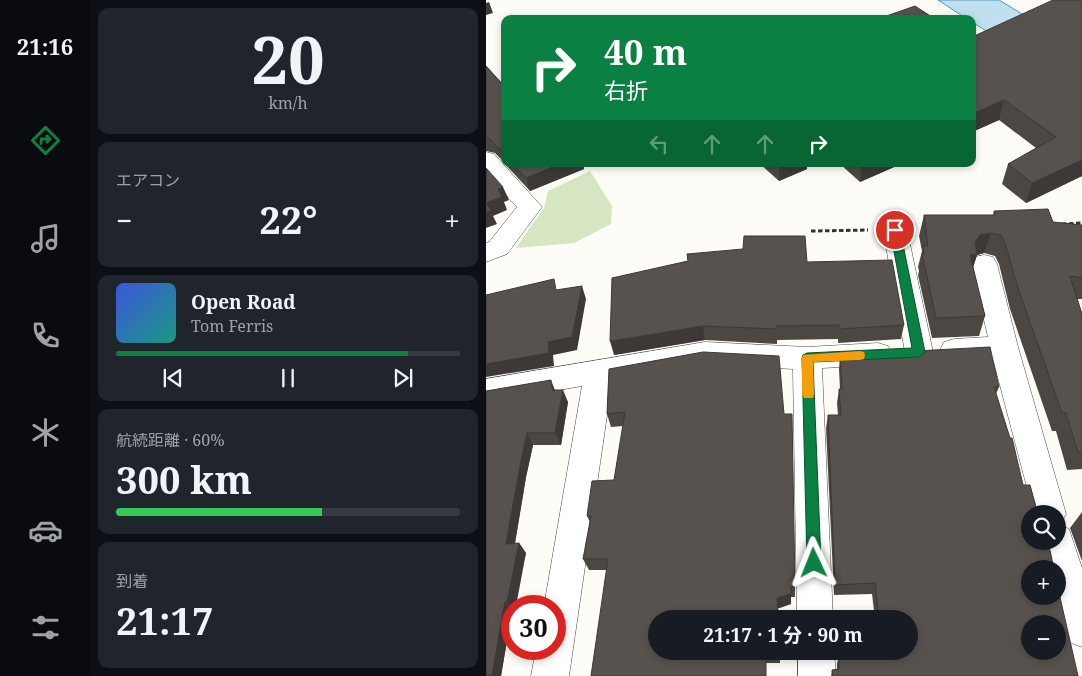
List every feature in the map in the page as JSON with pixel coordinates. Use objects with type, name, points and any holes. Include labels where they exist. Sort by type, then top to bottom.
[{"type":"street","points":[[486,159],[530,207],[498,248],[486,253]]},
{"type":"street","points":[[895,230],[919,352]]},
{"type":"street","points":[[984,264],[1004,347],[1048,505]]},
{"type":"street","points":[[486,391],[704,353],[807,358],[1004,347]]},
{"type":"street","points":[[807,358],[815,610]]},
{"type":"street","points":[[563,595],[599,372]]},
{"type":"street","points":[[1060,550],[1082,629]]},
{"type":"street","points":[[550,676],[552,660]]},
{"type":"street","points":[[816,660],[817,676]]},
{"type":"path","points":[[1054,224],[1082,223]]},
{"type":"path","points":[[811,231],[895,230]]},
{"type":"green space","points":[[590,171],[612,206],[611,224],[574,243],[516,248],[544,208],[548,191]]},
{"type":"water","points":[[938,0],[999,0],[1032,20],[994,36],[976,25],[976,15],[961,15]]},
{"type":"building","points":[[1053,0],[1082,0],[1082,160],[1032,183],[1008,164],[1056,137],[1004,100],[976,112],[976,35]]},
{"type":"building","points":[[915,6],[929,15],[889,15]]},
{"type":"building","points":[[486,66],[501,83],[501,151],[490,139],[486,138]]},
{"type":"building","points":[[516,167],[553,167],[526,178]]},
{"type":"building","points":[[486,168],[503,187],[498,189],[502,197],[486,203]]},
{"type":"building","points":[[486,203],[491,210],[486,213]]},
{"type":"building","points":[[1048,209],[1053,222],[1082,225],[1082,278],[1070,276],[1082,314],[1082,452],[1078,452],[1066,413],[1062,413],[1001,235],[991,233],[980,235],[975,242],[977,254],[970,255],[985,316],[936,318],[922,254],[924,254],[923,246],[928,246],[924,215],[995,215],[994,211]]},
{"type":"building","points":[[744,236],[805,236],[807,262],[892,260],[904,325],[839,329],[839,325],[777,326],[777,329],[703,326],[610,341],[612,278],[688,261],[687,254],[743,249]]},
{"type":"building","points":[[554,279],[556,290],[582,286],[572,337],[548,342],[549,353],[486,364],[486,295]]},
{"type":"building","points":[[990,347],[999,387],[994,387],[1010,438],[1012,438],[1023,485],[1030,485],[1036,505],[1021,505],[1021,550],[1050,550],[1052,560],[1021,560],[1021,605],[1062,605],[1064,615],[1021,615],[1021,660],[1066,660],[1066,623],[1078,676],[833,676],[832,670],[839,669],[839,660],[918,660],[918,610],[878,610],[875,583],[835,585],[828,415],[841,415],[839,389],[842,389],[840,355]]},
{"type":"building","points":[[703,352],[779,356],[784,414],[792,414],[795,586],[791,587],[791,594],[777,598],[778,610],[648,610],[648,660],[766,660],[766,676],[591,676],[608,559],[583,559],[591,516],[587,516],[592,481],[614,480],[625,412],[607,414],[609,369]]},
{"type":"building","points":[[551,380],[552,390],[563,390],[555,433],[527,433],[506,544],[519,543],[508,595],[501,595],[501,624],[492,675],[486,675],[486,391]]},
{"type":"slow traffic","points":[[808,394],[807,358],[860,355]]},
{"type":"route","points":[[814,563],[807,358],[919,352],[895,230]]}]
